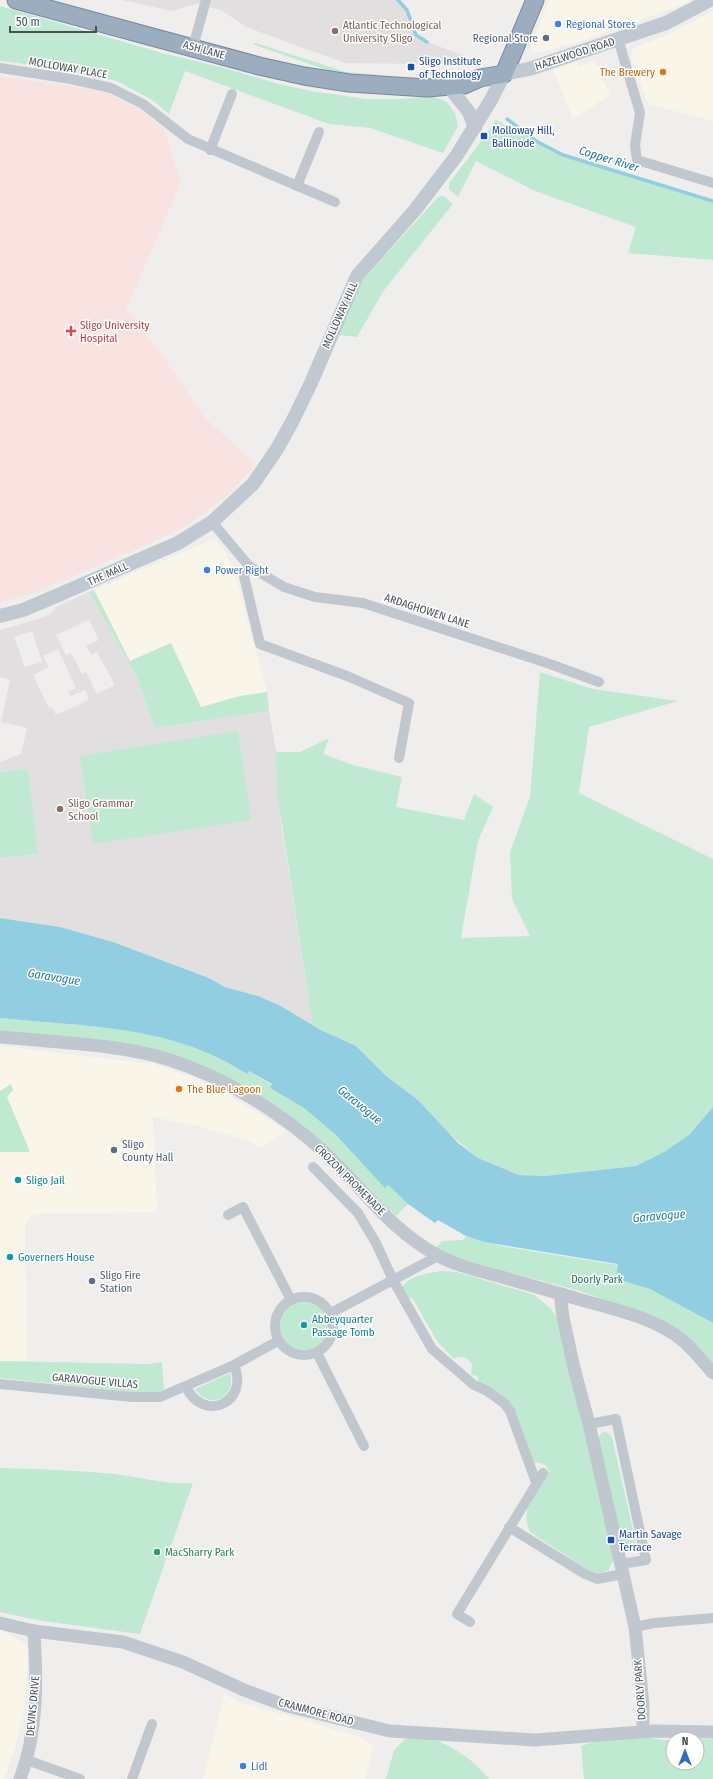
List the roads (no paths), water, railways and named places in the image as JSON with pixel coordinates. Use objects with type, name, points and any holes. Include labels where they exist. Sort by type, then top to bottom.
[{"type":"highway","name":"ASH LANE","points":[[16,0],[259,66],[304,76],[350,83],[427,88],[449,87],[464,85],[480,78],[504,74]]},
{"type":"highway","points":[[504,74],[535,0]]},
{"type":"highway","name":"ASH LANE","points":[[395,86],[426,78],[470,74],[480,78]]},
{"type":"main road","name":"HAZELWOOD ROAD","points":[[504,74],[529,69],[666,23],[710,0]]},
{"type":"main road","name":"MOLLOWAY HILL","points":[[212,522],[253,484],[278,449],[311,383],[357,276],[433,187],[475,128],[504,74]]},
{"type":"main road","points":[[449,87],[469,112],[475,128]]},
{"type":"main road","name":"THE MALL","points":[[0,616],[23,610],[142,559],[178,543],[212,522]]},
{"type":"street","points":[[193,47],[206,0]]},
{"type":"street","points":[[618,39],[640,113],[635,145],[637,160],[713,184]]},
{"type":"street","name":"MOLLOWAY PLACE","points":[[0,68],[71,79],[111,88],[143,104],[180,134],[210,150],[335,202]]},
{"type":"street","points":[[210,150],[232,94]]},
{"type":"street","points":[[297,186],[319,132]]},
{"type":"street","name":"ARDAGHOWEN LANE","points":[[212,522],[249,566],[284,587],[309,595],[363,603],[547,663],[599,682]]},
{"type":"street","points":[[249,566],[244,576],[260,644],[347,676],[409,703],[399,758]]},
{"type":"street","name":"CROZON PROMENADE","points":[[0,1037],[138,1053],[168,1060],[201,1072],[268,1109],[294,1127],[323,1151],[364,1195],[399,1228],[438,1256],[479,1270],[562,1294]]},
{"type":"street","points":[[313,1167],[358,1213],[376,1243],[393,1280],[432,1349],[474,1385],[487,1391],[504,1403],[510,1411],[536,1482]]},
{"type":"street","points":[[228,1215],[243,1207],[291,1300]]},
{"type":"street","points":[[331,1313],[438,1256]]},
{"type":"street","points":[[562,1294],[616,1309],[646,1320],[681,1339],[713,1373]]},
{"type":"street","name":"DOORLY PARK","points":[[562,1294],[561,1301],[564,1324],[589,1424],[635,1627],[643,1705],[643,1732],[713,1732]]},
{"type":"street","points":[[304,1296],[315,1298],[324,1304],[331,1313],[334,1326],[332,1336],[327,1345],[317,1353],[304,1356],[294,1354],[285,1349],[278,1341],[275,1331],[275,1320],[280,1309],[291,1300],[304,1296]]},
{"type":"street","name":"GARAVOGUE VILLAS","points":[[0,1384],[132,1397],[160,1397],[234,1365],[278,1341]]},
{"type":"street","points":[[317,1353],[364,1446]]},
{"type":"street","points":[[186,1387],[190,1396],[205,1406],[223,1404],[231,1399],[236,1391],[238,1378],[234,1365]]},
{"type":"street","points":[[509,1527],[585,1574],[597,1579],[646,1560],[616,1419],[589,1424]]},
{"type":"street","points":[[470,1622],[457,1614],[536,1482],[543,1473]]},
{"type":"street","points":[[635,1627],[654,1623],[713,1618]]},
{"type":"street","name":"CRANMORE ROAD","points":[[0,1623],[34,1631],[123,1642],[183,1662],[244,1690],[287,1706],[390,1731],[535,1740],[643,1732]]},
{"type":"street","name":"DEVINS DRIVE","points":[[20,1779],[27,1760],[33,1724],[36,1683],[34,1631]]},
{"type":"street","points":[[132,1779],[152,1724]]},
{"type":"street","points":[[27,1760],[80,1779]]},
{"type":"water","name":"Garavogue","points":[[0,918],[60,927],[113,942],[209,978],[225,987],[258,996],[279,1005],[319,1029],[356,1046],[385,1075],[418,1100],[458,1143],[478,1158],[519,1175],[545,1176],[636,1166],[664,1152],[689,1135],[713,1107],[713,1323],[650,1289],[616,1279],[618,1264],[484,1242],[466,1236],[438,1220],[435,1223],[408,1204],[388,1185],[385,1188],[336,1135],[304,1108],[270,1088],[272,1084],[249,1071],[247,1074],[218,1058],[189,1046],[159,1037],[97,1027],[0,1018]]},
{"type":"waterway","name":"Copper River","points":[[398,0],[407,10],[416,35],[427,42]]},
{"type":"waterway","name":"Copper River","points":[[507,119],[536,141],[563,155],[713,201]]},
{"type":"place","name":"Regional Stores","points":[[558,24]]},
{"type":"place","name":"Atlantic Technological University Sligo","points":[[335,31]]},
{"type":"place","name":"Regional Store","points":[[546,38]]},
{"type":"place","name":"Sligo Institute of Technology","points":[[411,67]]},
{"type":"place","name":"The Brewery","points":[[663,72]]},
{"type":"place","name":"Molloway Hill, Ballinode","points":[[484,136]]},
{"type":"place","name":"Sligo University Hospital","points":[[71,331]]},
{"type":"place","name":"Power Right","points":[[207,570]]},
{"type":"place","name":"Sligo Grammar School","points":[[60,809]]},
{"type":"place","name":"The Blue Lagoon","points":[[179,1089]]},
{"type":"place","name":"Sligo County Hall","points":[[114,1150]]},
{"type":"place","name":"Sligo Jail","points":[[18,1180]]},
{"type":"place","name":"Governers House","points":[[10,1257]]},
{"type":"place","name":"Sligo Fire Station","points":[[92,1281]]},
{"type":"place","name":"Abbeyquarter Passage Tomb","points":[[304,1325]]},
{"type":"place","name":"Martin Savage Terrace","points":[[611,1540]]},
{"type":"place","name":"MacSharry Park","points":[[157,1552]]},
{"type":"place","name":"Lidl","points":[[243,1766]]},
{"type":"park label","name":"Doorly Park","points":[[597,1279]]}]
